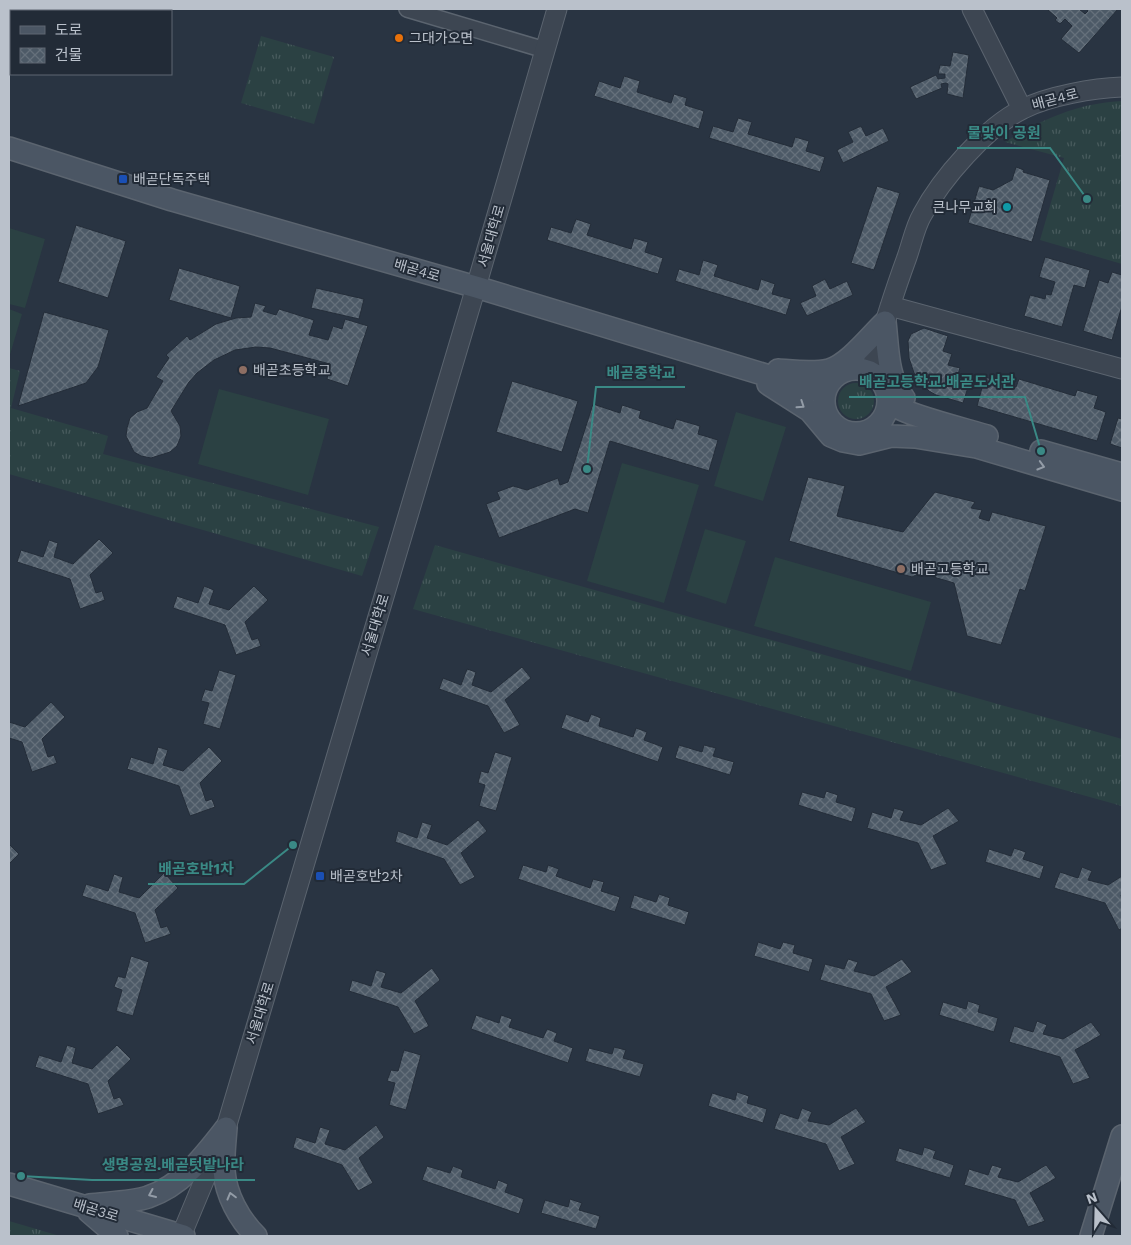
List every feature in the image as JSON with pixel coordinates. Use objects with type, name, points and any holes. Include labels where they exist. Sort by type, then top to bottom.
[{"type":"main road","name":"배곧4로","points":[[10,148],[172,200],[476,287],[825,393]]},
{"type":"main road","points":[[745,369],[815,372],[830,370],[849,358],[887,314]]},
{"type":"main road","points":[[887,314],[891,369],[900,392],[907,400],[979,440]]},
{"type":"main road","points":[[745,369],[810,411],[831,436],[843,441],[859,444],[891,436],[979,440]]},
{"type":"main road","points":[[888,397],[887,408],[883,418],[876,426],[866,432],[845,432],[828,418],[824,408],[825,393],[832,380],[850,370],[860,370],[870,373],[878,379],[884,387],[891,403],[898,408],[979,440],[1122,490]]},
{"type":"main road","points":[[876,426],[905,425],[979,440],[1122,474]]},
{"type":"main road","points":[[80,1206],[148,1197],[178,1181],[207,1153],[226,1128]]},
{"type":"main road","points":[[226,1128],[224,1172],[232,1203],[248,1228],[256,1236]]},
{"type":"main road","points":[[1091,1236],[1122,1136]]},
{"type":"main road","name":"배곧3로","points":[[9,1184],[182,1236]]},
{"type":"main road","points":[[80,1206],[117,1236]]},
{"type":"street","points":[[407,9],[545,50]]},
{"type":"street","name":"서울대학로","points":[[182,1236],[226,1128],[557,9]]},
{"type":"street","points":[[972,9],[1022,109]]},
{"type":"street","name":"배곧4로","points":[[870,373],[887,314],[921,216],[940,186],[964,158],[992,131],[1022,109],[1073,94],[1122,87]]},
{"type":"street","points":[[887,314],[1122,369]]},
{"type":"green space","points":[[261,36],[334,57],[314,124],[241,103]]},
{"type":"green space","points":[[1122,101],[1122,264],[1040,240],[1064,158],[1005,142],[1047,119],[1061,114],[1091,105]]},
{"type":"green space","points":[[9,228],[45,239],[25,308],[9,304]]},
{"type":"green space","points":[[9,309],[22,314],[9,358]]},
{"type":"green space","points":[[9,368],[20,371],[11,408],[108,436],[103,454],[379,527],[362,576],[9,474]]},
{"type":"green space","points":[[856,383],[863,384],[869,388],[873,394],[873,408],[869,414],[863,418],[856,419],[849,418],[843,414],[839,408],[838,401],[839,394],[843,388],[849,384]]},
{"type":"green space","points":[[219,389],[329,419],[308,495],[198,464]]},
{"type":"green space","points":[[736,412],[786,427],[763,501],[714,486]]},
{"type":"green space","points":[[622,463],[699,485],[664,603],[587,581]]},
{"type":"green space","points":[[705,529],[746,541],[726,604],[686,591]]},
{"type":"green space","points":[[435,545],[1122,739],[1122,806],[413,609]]},
{"type":"green space","points":[[775,557],[931,602],[911,671],[754,626]]},
{"type":"green space","points":[[9,1221],[60,1236],[9,1236]]},
{"type":"building","points":[[1047,9],[1079,9],[1085,14],[1088,11],[1086,9],[1118,9],[1079,53],[1061,39],[1072,26],[1065,19],[1060,24],[1055,20],[1057,18]]},
{"type":"building","points":[[953,52],[969,55],[963,98],[947,94],[948,84],[946,83],[941,84],[942,88],[916,99],[910,87],[936,75],[938,79],[945,78],[945,74],[938,74],[940,65],[950,66]]},
{"type":"building","points":[[624,76],[640,81],[637,92],[671,103],[674,94],[687,98],[685,105],[704,111],[699,129],[594,96],[599,81],[620,88]]},
{"type":"building","points":[[738,118],[752,122],[748,134],[792,147],[795,137],[809,141],[806,151],[825,157],[820,172],[709,138],[713,126],[733,132]]},
{"type":"building","points":[[861,126],[866,136],[883,128],[889,141],[843,163],[837,150],[853,142],[848,132]]},
{"type":"building","name":"큰나무교회","points":[[1016,167],[1024,170],[1023,172],[1050,180],[1032,242],[968,223],[979,186],[993,190],[1012,180]]},
{"type":"building","points":[[877,186],[900,193],[874,270],[851,263]]},
{"type":"building","points":[[576,219],[591,224],[587,235],[631,249],[634,238],[648,242],[645,252],[663,258],[658,274],[547,240],[551,227],[571,233]]},
{"type":"building","points":[[76,225],[126,241],[108,298],[58,282]]},
{"type":"building","points":[[1045,257],[1090,270],[1085,288],[1074,285],[1062,327],[1024,316],[1030,295],[1045,299],[1046,294],[1051,295],[1055,282],[1039,277]]},
{"type":"building","points":[[703,260],[718,265],[714,276],[758,290],[761,279],[775,284],[772,294],[791,299],[786,315],[675,281],[679,269],[699,275]]},
{"type":"building","points":[[179,268],[240,286],[231,318],[169,300]]},
{"type":"building","points":[[1112,272],[1122,275],[1122,306],[1112,340],[1083,331],[1099,280],[1108,283]]},
{"type":"building","points":[[825,279],[830,289],[847,281],[853,295],[807,316],[800,303],[816,296],[812,286]]},
{"type":"building","points":[[316,288],[364,299],[359,319],[311,308]]},
{"type":"building","points":[[255,303],[266,306],[263,311],[276,315],[279,309],[314,320],[309,335],[328,340],[333,326],[342,329],[345,319],[368,326],[348,386],[327,379],[330,364],[270,348],[256,347],[235,350],[214,360],[197,373],[189,382],[171,411],[180,426],[181,436],[177,446],[170,452],[151,458],[134,452],[126,436],[130,418],[137,412],[147,408],[163,381],[156,377],[169,358],[166,355],[187,336],[190,340],[216,324],[236,318],[251,317]]},
{"type":"building","points":[[44,312],[109,330],[98,367],[86,383],[18,406]]},
{"type":"building","points":[[924,328],[948,336],[943,351],[952,354],[948,365],[960,368],[957,377],[970,381],[963,403],[929,391],[914,373],[909,358],[908,341],[911,334]]},
{"type":"building","points":[[985,377],[1016,387],[1019,379],[1075,396],[1077,390],[1098,396],[1094,408],[1106,412],[1097,441],[977,406]]},
{"type":"building","points":[[512,381],[578,401],[562,452],[496,432]]},
{"type":"building","points":[[593,404],[620,413],[622,405],[641,411],[639,418],[673,429],[676,419],[700,426],[698,434],[718,440],[709,471],[610,441],[588,513],[575,509],[499,538],[486,504],[500,499],[497,492],[513,486],[527,490],[558,478],[560,485],[568,482]]},
{"type":"building","points":[[1118,418],[1122,419],[1122,448],[1110,444]]},
{"type":"building","points":[[808,477],[845,486],[837,516],[903,532],[935,492],[975,502],[971,508],[982,510],[979,518],[989,521],[992,512],[1046,526],[1025,591],[1020,589],[1001,645],[967,636],[954,583],[920,573],[912,577],[789,541]]},
{"type":"building","points":[[99,539],[113,553],[90,575],[96,593],[102,591],[105,600],[80,609],[70,579],[17,562],[21,550],[43,557],[49,540],[58,543],[54,557],[73,564]]},
{"type":"building","points":[[204,586],[214,590],[209,604],[229,610],[254,586],[268,600],[245,622],[252,640],[258,638],[261,646],[236,655],[225,625],[173,608],[177,596],[198,603]]},
{"type":"building","points":[[522,667],[531,678],[505,700],[520,725],[504,733],[488,706],[439,689],[443,678],[461,685],[467,669],[476,672],[472,685],[491,692]]},
{"type":"building","points":[[219,670],[236,675],[220,729],[203,724],[209,703],[201,701],[205,689],[212,691]]},
{"type":"building","points":[[51,702],[65,717],[42,739],[48,757],[54,755],[57,763],[32,772],[22,742],[9,738],[9,722],[25,727]]},
{"type":"building","points":[[566,714],[588,722],[591,714],[601,718],[599,726],[633,737],[636,728],[647,732],[644,740],[663,747],[658,762],[561,728]]},
{"type":"building","points":[[679,745],[702,752],[704,745],[716,748],[713,756],[734,762],[730,775],[675,758]]},
{"type":"building","points":[[158,747],[168,750],[163,765],[183,771],[209,747],[222,761],[200,783],[206,801],[212,799],[215,807],[190,816],[179,786],[127,769],[131,757],[153,764]]},
{"type":"building","points":[[495,752],[512,757],[496,811],[479,806],[485,785],[478,783],[481,771],[488,773]]},
{"type":"building","points":[[826,791],[838,795],[836,802],[856,808],[852,822],[798,805],[802,792],[824,798]]},
{"type":"building","points":[[894,808],[904,811],[900,820],[921,825],[948,808],[959,821],[933,836],[947,864],[931,870],[918,843],[867,828],[872,812],[891,818]]},
{"type":"building","points":[[478,820],[487,831],[461,853],[475,877],[460,885],[444,859],[395,842],[398,831],[417,838],[422,822],[432,825],[427,838],[447,845]]},
{"type":"building","points":[[9,844],[19,854],[9,864]]},
{"type":"building","points":[[1014,848],[1026,852],[1023,859],[1044,866],[1040,879],[985,862],[989,849],[1011,856]]},
{"type":"building","points":[[523,865],[546,872],[548,865],[559,869],[556,876],[590,888],[593,879],[604,882],[601,891],[620,897],[615,912],[518,879]]},
{"type":"building","points":[[1082,867],[1092,871],[1088,880],[1108,885],[1122,876],[1122,928],[1119,930],[1105,903],[1054,888],[1060,872],[1078,878]]},
{"type":"building","points":[[164,873],[178,888],[155,910],[161,928],[167,926],[171,934],[145,943],[135,913],[82,896],[86,884],[108,891],[114,874],[123,877],[119,892],[139,898]]},
{"type":"building","points":[[659,894],[670,898],[668,905],[689,912],[685,925],[630,908],[634,895],[656,902]]},
{"type":"building","points":[[758,942],[780,949],[783,942],[795,945],[793,953],[813,959],[809,972],[754,956]]},
{"type":"building","points":[[131,956],[149,962],[133,1016],[116,1011],[122,990],[114,987],[118,976],[125,978]]},
{"type":"building","points":[[848,959],[858,962],[854,971],[874,976],[902,959],[912,972],[886,987],[901,1015],[884,1021],[871,994],[820,980],[825,964],[844,969]]},
{"type":"building","points":[[432,968],[440,980],[415,1001],[429,1026],[414,1034],[398,1007],[349,991],[352,980],[371,986],[376,970],[386,973],[381,987],[401,993]]},
{"type":"building","points":[[968,1001],[980,1005],[978,1012],[998,1018],[994,1032],[939,1015],[943,1002],[966,1009]]},
{"type":"building","points":[[476,1015],[499,1023],[501,1015],[512,1019],[509,1027],[543,1038],[547,1029],[557,1033],[554,1041],[573,1048],[568,1063],[471,1029]]},
{"type":"building","points":[[1037,1021],[1047,1025],[1043,1034],[1063,1039],[1091,1022],[1101,1035],[1075,1050],[1090,1078],[1073,1084],[1060,1057],[1009,1042],[1014,1026],[1033,1032]]},
{"type":"building","points":[[67,1045],[76,1048],[72,1063],[92,1069],[117,1045],[131,1059],[108,1081],[114,1099],[120,1097],[124,1105],[98,1114],[88,1084],[35,1067],[39,1055],[61,1062]]},
{"type":"building","points":[[614,1047],[626,1050],[623,1058],[644,1064],[640,1077],[585,1061],[589,1048],[612,1054]]},
{"type":"building","points":[[404,1050],[421,1055],[406,1110],[389,1105],[395,1083],[387,1081],[391,1070],[398,1071]]},
{"type":"building","points":[[737,1092],[749,1096],[747,1103],[767,1109],[763,1123],[708,1106],[712,1093],[735,1100]]},
{"type":"building","points":[[802,1108],[812,1112],[808,1121],[829,1125],[856,1108],[866,1122],[841,1137],[855,1164],[839,1171],[826,1144],[774,1129],[780,1113],[798,1119]]},
{"type":"building","points":[[376,1125],[384,1137],[359,1158],[373,1183],[358,1191],[342,1165],[293,1148],[296,1137],[315,1143],[320,1127],[330,1130],[325,1144],[345,1150]]},
{"type":"building","points":[[924,1147],[936,1151],[933,1158],[954,1165],[950,1178],[895,1161],[899,1148],[922,1155]]},
{"type":"building","points":[[992,1165],[1002,1168],[998,1177],[1018,1182],[1046,1165],[1056,1178],[1030,1193],[1045,1221],[1028,1227],[1015,1200],[964,1185],[969,1169],[988,1175]]},
{"type":"building","points":[[427,1166],[450,1173],[453,1166],[463,1170],[461,1177],[495,1189],[498,1180],[508,1184],[505,1192],[524,1199],[519,1214],[422,1180]]},
{"type":"building","points":[[570,1199],[582,1203],[579,1210],[600,1216],[596,1229],[541,1213],[545,1200],[568,1207]]},
{"type":"place","name":"그대가오면","points":[[399,38]]},
{"type":"place","name":"배곧단독주택","points":[[123,179]]},
{"type":"place","name":"물맞이 공원","points":[[1087,199]]},
{"type":"place","name":"큰나무교회","points":[[1007,207]]},
{"type":"place","name":"배곧초등학교","points":[[243,370]]},
{"type":"place","name":"배곧고등학교.배곧도서관","points":[[1041,451]]},
{"type":"place","name":"배곧중학교","points":[[587,469]]},
{"type":"place","name":"배곧고등학교","points":[[901,569]]},
{"type":"place","name":"배곧호반1차","points":[[293,845]]},
{"type":"place","name":"배곧호반2차","points":[[320,876]]},
{"type":"place","name":"생명공원.배곧텃밭나라","points":[[21,1176]]}]
